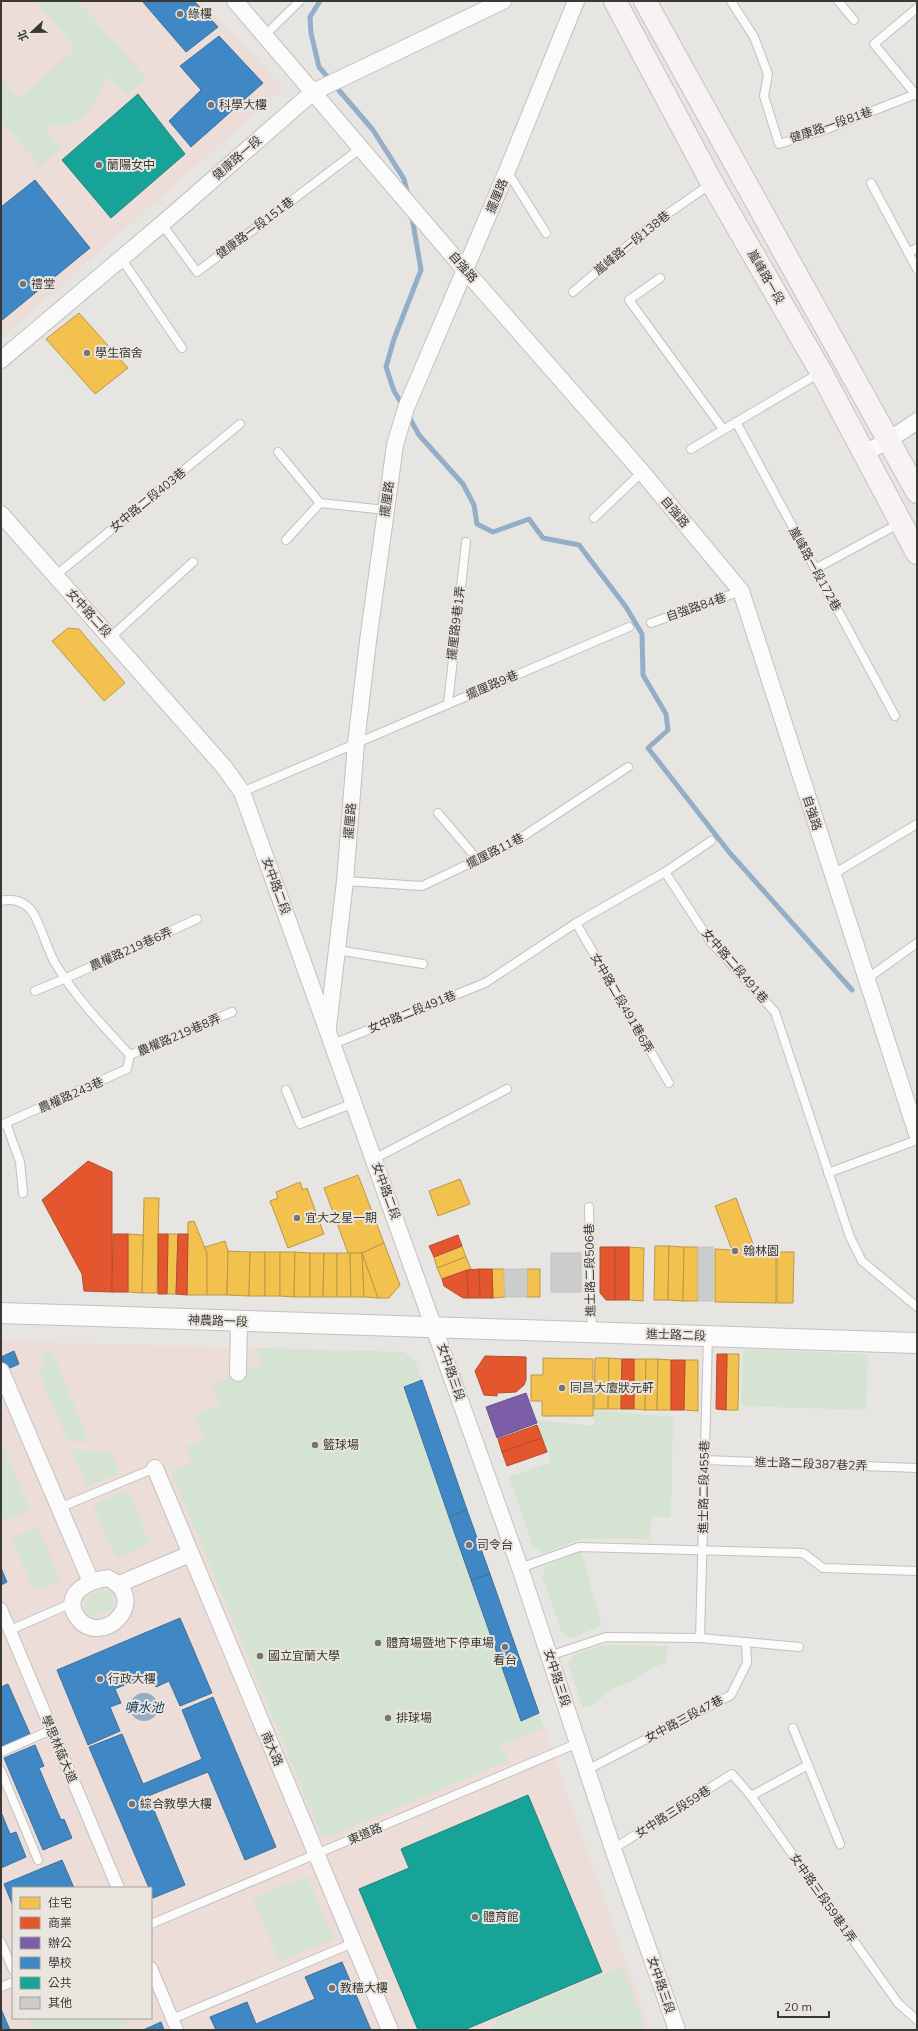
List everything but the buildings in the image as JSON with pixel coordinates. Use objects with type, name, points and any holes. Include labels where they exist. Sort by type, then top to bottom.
[{"type":"main road","name":"嵐峰路一段","points":[[615,1],[712,183],[820,372],[917,553]]},
{"type":"main road","points":[[645,1],[917,492]]},
{"type":"street","name":"自強路","points":[[235,1],[465,270],[642,472],[741,591],[832,875],[868,978],[917,1134]]},
{"type":"street","name":"健康路一段","points":[[1,360],[162,224],[313,92],[502,1]]},
{"type":"street","name":"擺厘路","points":[[330,1037],[356,743],[368,641],[395,444],[406,408],[507,171],[576,1]]},
{"type":"street","points":[[863,454],[889,440],[917,421]]},
{"type":"street","name":"女中路二段","points":[[1,514],[111,637],[224,768],[242,792],[435,1326]]},
{"type":"street","name":"神農路一段","points":[[1,1313],[435,1326]]},
{"type":"street","points":[[238,1373],[239,1321]]},
{"type":"street","name":"進士路二段","points":[[435,1326],[917,1343]]},
{"type":"street","name":"女中路三段","points":[[435,1326],[520,1568],[613,1849],[677,2030]]},
{"type":"street","points":[[1,1371],[91,1582]]},
{"type":"street","name":"南大路","points":[[154,1468],[390,2030]]},
{"type":"street","points":[[119,1584],[190,1554]]},
{"type":"street","points":[[108,1578],[119,1584],[124,1593],[126,1604],[123,1614],[117,1621],[97,1629],[89,1628],[81,1622],[75,1613],[72,1603],[75,1594],[81,1586],[108,1578]]},
{"type":"street","name":"學思林蔭大道","points":[[1,1609],[118,1887]]},
{"type":"street","points":[[152,1970],[175,2025]]},
{"type":"lane","points":[[265,36],[300,1]]},
{"type":"lane","name":"健康路一段81巷","points":[[731,1],[754,37],[768,74],[764,96],[779,144],[824,130],[916,95]]},
{"type":"lane","points":[[838,1],[854,20]]},
{"type":"lane","points":[[916,95],[874,44],[917,8]]},
{"type":"lane","name":"健康路一段151巷","points":[[162,224],[197,272],[361,148]]},
{"type":"lane","points":[[507,171],[546,234]]},
{"type":"lane","name":"嵐峰路一段138巷","points":[[573,292],[653,224],[712,183]]},
{"type":"lane","points":[[871,183],[917,269]]},
{"type":"lane","points":[[908,253],[917,248]]},
{"type":"lane","points":[[121,258],[182,348]]},
{"type":"lane","points":[[660,278],[629,300],[723,429]]},
{"type":"lane","points":[[691,449],[820,372]]},
{"type":"lane","name":"嵐峰路一段172巷","points":[[736,422],[895,716]]},
{"type":"lane","name":"女中路二段403巷","points":[[55,576],[240,424]]},
{"type":"lane","points":[[278,452],[320,502],[386,510]]},
{"type":"lane","points":[[594,518],[642,472]]},
{"type":"lane","points":[[286,540],[320,502]]},
{"type":"lane","points":[[816,569],[900,523]]},
{"type":"lane","name":"擺厘路9巷1弄","points":[[448,704],[466,542]]},
{"type":"lane","points":[[111,637],[194,562]]},
{"type":"lane","name":"自強路84巷","points":[[651,623],[741,591]]},
{"type":"lane","name":"擺厘路9巷","points":[[242,792],[628,627]]},
{"type":"lane","name":"擺厘路11巷","points":[[345,881],[422,886],[513,843],[628,767]]},
{"type":"lane","points":[[438,812],[478,860]]},
{"type":"lane","points":[[832,875],[917,824]]},
{"type":"lane","points":[[665,872],[711,841]]},
{"type":"lane","name":"女中路二段491巷","points":[[330,1037],[485,983],[576,923],[665,872],[710,941],[775,1012],[850,1237],[862,1261],[917,1307]]},
{"type":"lane","name":"農權路219巷8弄","points":[[1,901],[9,899],[20,902],[32,911],[51,958],[64,979],[81,1002],[130,1056],[232,1012]]},
{"type":"lane","name":"農權路219巷6弄","points":[[35,991],[197,919]]},
{"type":"lane","name":"女中路二段491巷6弄","points":[[576,923],[669,1083]]},
{"type":"lane","points":[[868,978],[917,943]]},
{"type":"lane","points":[[337,950],[423,964]]},
{"type":"lane","name":"農權路243巷","points":[[4,1124],[127,1069],[130,1056]]},
{"type":"lane","points":[[374,1159],[507,1088]]},
{"type":"lane","points":[[286,1090],[300,1124],[354,1103]]},
{"type":"lane","points":[[4,1124],[20,1162],[23,1193]]},
{"type":"lane","points":[[828,1173],[917,1140]]},
{"type":"lane","name":"進士路二段506巷","points":[[589,1207],[592,1332]]},
{"type":"lane","name":"進士路二段455巷","points":[[700,1638],[708,1336]]},
{"type":"lane","name":"進士路二段387巷2弄","points":[[705,1460],[917,1468]]},
{"type":"lane","points":[[59,1508],[154,1468]]},
{"type":"lane","points":[[520,1568],[579,1546],[803,1553],[823,1568],[917,1571]]},
{"type":"lane","points":[[10,1630],[72,1603]]},
{"type":"lane","points":[[549,1656],[606,1637],[700,1638],[799,1647]]},
{"type":"lane","name":"女中路三段47巷","points":[[587,1770],[731,1694],[747,1663],[746,1642]]},
{"type":"lane","points":[[793,1728],[840,1844]]},
{"type":"lane","points":[[1,1752],[51,1730]]},
{"type":"lane","name":"東道路","points":[[152,1924],[578,1743]]},
{"type":"lane","points":[[751,1796],[808,1765]]},
{"type":"lane","points":[[1,1771],[38,1860]]},
{"type":"lane","name":"女中路三段59巷1弄","points":[[732,1774],[751,1796],[898,2003],[917,2020]]},
{"type":"lane","name":"女中路三段59巷","points":[[613,1849],[732,1774]]},
{"type":"lane","points":[[1,1942],[12,1968]]},
{"type":"lane","points":[[175,2025],[353,1943]]},
{"type":"lane","points":[[1,1986],[12,1982]]},
{"type":"shaded area","name":"蘭陽女中","points":[[1,1],[202,1],[284,88],[1,339]]},
{"type":"shaded area","name":"國立宜蘭大學","points":[[1,1341],[404,1352],[415,1360],[650,2030],[1,2030]]},
{"type":"green space","points":[[35,1],[78,1],[147,79],[126,95],[107,76],[91,107],[80,118],[73,123],[64,126],[42,126],[61,148],[41,167],[1,121],[1,78],[19,98],[76,48]]},
{"type":"green space","name":"體育場暨地下停車場","points":[[255,1348],[404,1352],[415,1360],[544,1728],[501,1745],[508,1761],[323,1839],[171,1471],[192,1463],[186,1447],[205,1439],[195,1415],[220,1405],[212,1385],[262,1365]]},
{"type":"green space","points":[[743,1349],[868,1354],[866,1410],[741,1406]]},
{"type":"green space","points":[[40,1351],[53,1353],[89,1442],[68,1441],[39,1373],[45,1364]]},
{"type":"green space","points":[[593,1410],[673,1417],[671,1517],[651,1517],[650,1539],[582,1539],[543,1553],[533,1547],[509,1477],[551,1462],[536,1420],[594,1426]]},
{"type":"green space","points":[[1,1441],[30,1510],[4,1521],[1,1514]]},
{"type":"green space","points":[[71,1449],[111,1452],[120,1473],[87,1487]]},
{"type":"green space","points":[[128,1490],[150,1544],[116,1558],[93,1504]]},
{"type":"green space","points":[[38,1527],[60,1580],[34,1591],[11,1538]]},
{"type":"green space","points":[[581,1551],[602,1626],[571,1638],[562,1633],[542,1576],[547,1565]]},
{"type":"green space","points":[[103,1590],[110,1593],[113,1599],[113,1606],[111,1610],[93,1617],[85,1610],[85,1599]]},
{"type":"green space","points":[[602,1645],[667,1646],[667,1662],[650,1669],[630,1682],[611,1689],[593,1705],[583,1708],[568,1664],[574,1655]]},
{"type":"green space","points":[[307,1876],[333,1939],[279,1961],[253,1898]]},
{"type":"green space","points":[[623,1966],[646,2030],[492,2030],[498,2018]]},
{"type":"green space","points":[[28,2019],[138,2019],[111,2030],[33,2030]]},
{"type":"water","name":"噴水池","points":[[144,1693],[154,1697],[158,1707],[154,1717],[144,1721],[134,1717],[130,1707],[134,1697]]},
{"type":"waterway","points":[[320,1],[310,17],[311,33],[319,67],[373,130],[404,179],[408,195]]},
{"type":"waterway","points":[[403,406],[394,391],[386,367],[394,339],[421,270],[412,217]]},
{"type":"waterway","points":[[408,415],[419,435],[463,484],[474,505],[477,524],[493,532],[529,519],[543,538],[579,545],[626,607],[642,634],[643,675],[666,714],[668,730],[648,748],[729,852],[852,990]]},
{"type":"place","name":"綠樓","points":[[180,14]]},
{"type":"place","name":"科學大樓","points":[[211,105]]},
{"type":"place","name":"蘭陽女中","points":[[99,165]]},
{"type":"place","name":"禮堂","points":[[23,284]]},
{"type":"place","name":"學生宿舍","points":[[87,353]]},
{"type":"place","name":"宜大之星一期","points":[[297,1218]]},
{"type":"place","name":"翰林園","points":[[735,1251]]},
{"type":"place","name":"同昌大廈狀元軒","points":[[562,1388]]},
{"type":"place","name":"籃球場","points":[[315,1445]]},
{"type":"place","name":"司令台","points":[[469,1545]]},
{"type":"place","name":"體育場暨地下停車場","points":[[378,1643]]},
{"type":"place","name":"看台","points":[[505,1647]]},
{"type":"place","name":"國立宜蘭大學","points":[[260,1656]]},
{"type":"place","name":"行政大樓","points":[[100,1679]]},
{"type":"place","name":"排球場","points":[[388,1718]]},
{"type":"place","name":"綜合教學大樓","points":[[132,1804]]},
{"type":"place","name":"體育館","points":[[475,1917]]},
{"type":"place","name":"教穡大樓","points":[[332,1988]]}]
